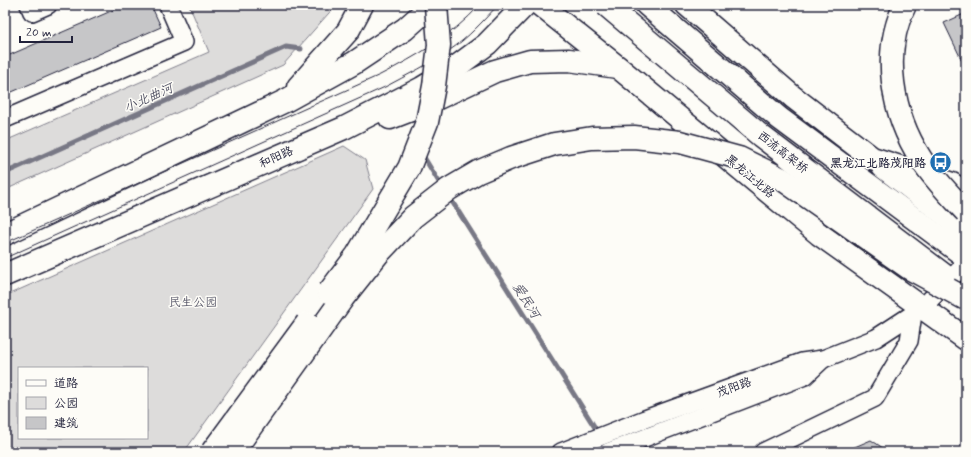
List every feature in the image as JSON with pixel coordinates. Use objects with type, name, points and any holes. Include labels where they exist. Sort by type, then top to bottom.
[{"type":"main road","points":[[286,101],[348,31],[362,5]]},
{"type":"main road","points":[[5,234],[286,101],[354,63],[405,29],[432,5]]},
{"type":"main road","points":[[212,452],[357,255],[409,168],[427,122],[434,86],[438,46],[436,5]]},
{"type":"main road","name":"和阳路","points":[[5,275],[344,128],[422,88],[456,67],[486,44],[525,5]]},
{"type":"main road","name":"黑龙江北路","points":[[540,5],[620,68],[819,234],[917,311],[966,338]]},
{"type":"main road","name":"西流高架桥","points":[[606,5],[762,136],[966,292]]},
{"type":"main road","name":"西流高架桥","points":[[648,5],[779,118],[966,257]]},
{"type":"main road","points":[[687,5],[793,97],[966,231]]},
{"type":"main road","points":[[905,5],[894,33],[892,75],[896,102],[905,128],[920,158],[932,174],[966,212]]},
{"type":"main road","points":[[344,128],[375,123],[421,106],[495,71],[530,61],[569,60],[620,68]]},
{"type":"main road","points":[[233,452],[343,298],[378,254],[413,217],[449,189],[478,172],[511,158],[554,144],[592,138],[634,137],[680,142],[739,158],[782,179],[909,268],[966,299]]},
{"type":"main road","points":[[872,158],[952,184],[966,194]]},
{"type":"street","points":[[29,5],[32,12],[48,5]]},
{"type":"street","points":[[5,119],[184,42],[168,5]]},
{"type":"street","name":"茂阳路","points":[[562,451],[802,362],[823,359],[876,338],[917,311],[966,263]]},
{"type":"street","points":[[763,452],[875,398],[909,341],[917,311]]},
{"type":"street","name":"茂阳路","points":[[608,452],[805,376],[823,359]]},
{"type":"green space","points":[[189,5],[336,5],[283,65],[5,190],[5,141],[209,52]]},
{"type":"green space","name":"民生公园","points":[[344,146],[365,160],[373,189],[184,452],[5,452],[5,296]]},
{"type":"building","points":[[125,5],[151,5],[161,27],[5,95],[5,57]]},
{"type":"building","points":[[966,13],[966,66],[965,67],[944,23]]},
{"type":"building","points":[[871,440],[889,452],[843,452]]},
{"type":"waterway","name":"小北曲河","points":[[5,173],[286,47],[301,49]]},
{"type":"waterway","name":"爱民河","points":[[425,159],[442,187]]},
{"type":"waterway","name":"爱民河","points":[[448,195],[599,434]]},
{"type":"tram line","points":[[5,243],[380,75],[446,36],[480,5]]},
{"type":"tram line","points":[[5,258],[385,87],[426,65],[457,45],[498,5]]},
{"type":"place","name":"黑龙江北路茂阳路","points":[[941,163]]}]
